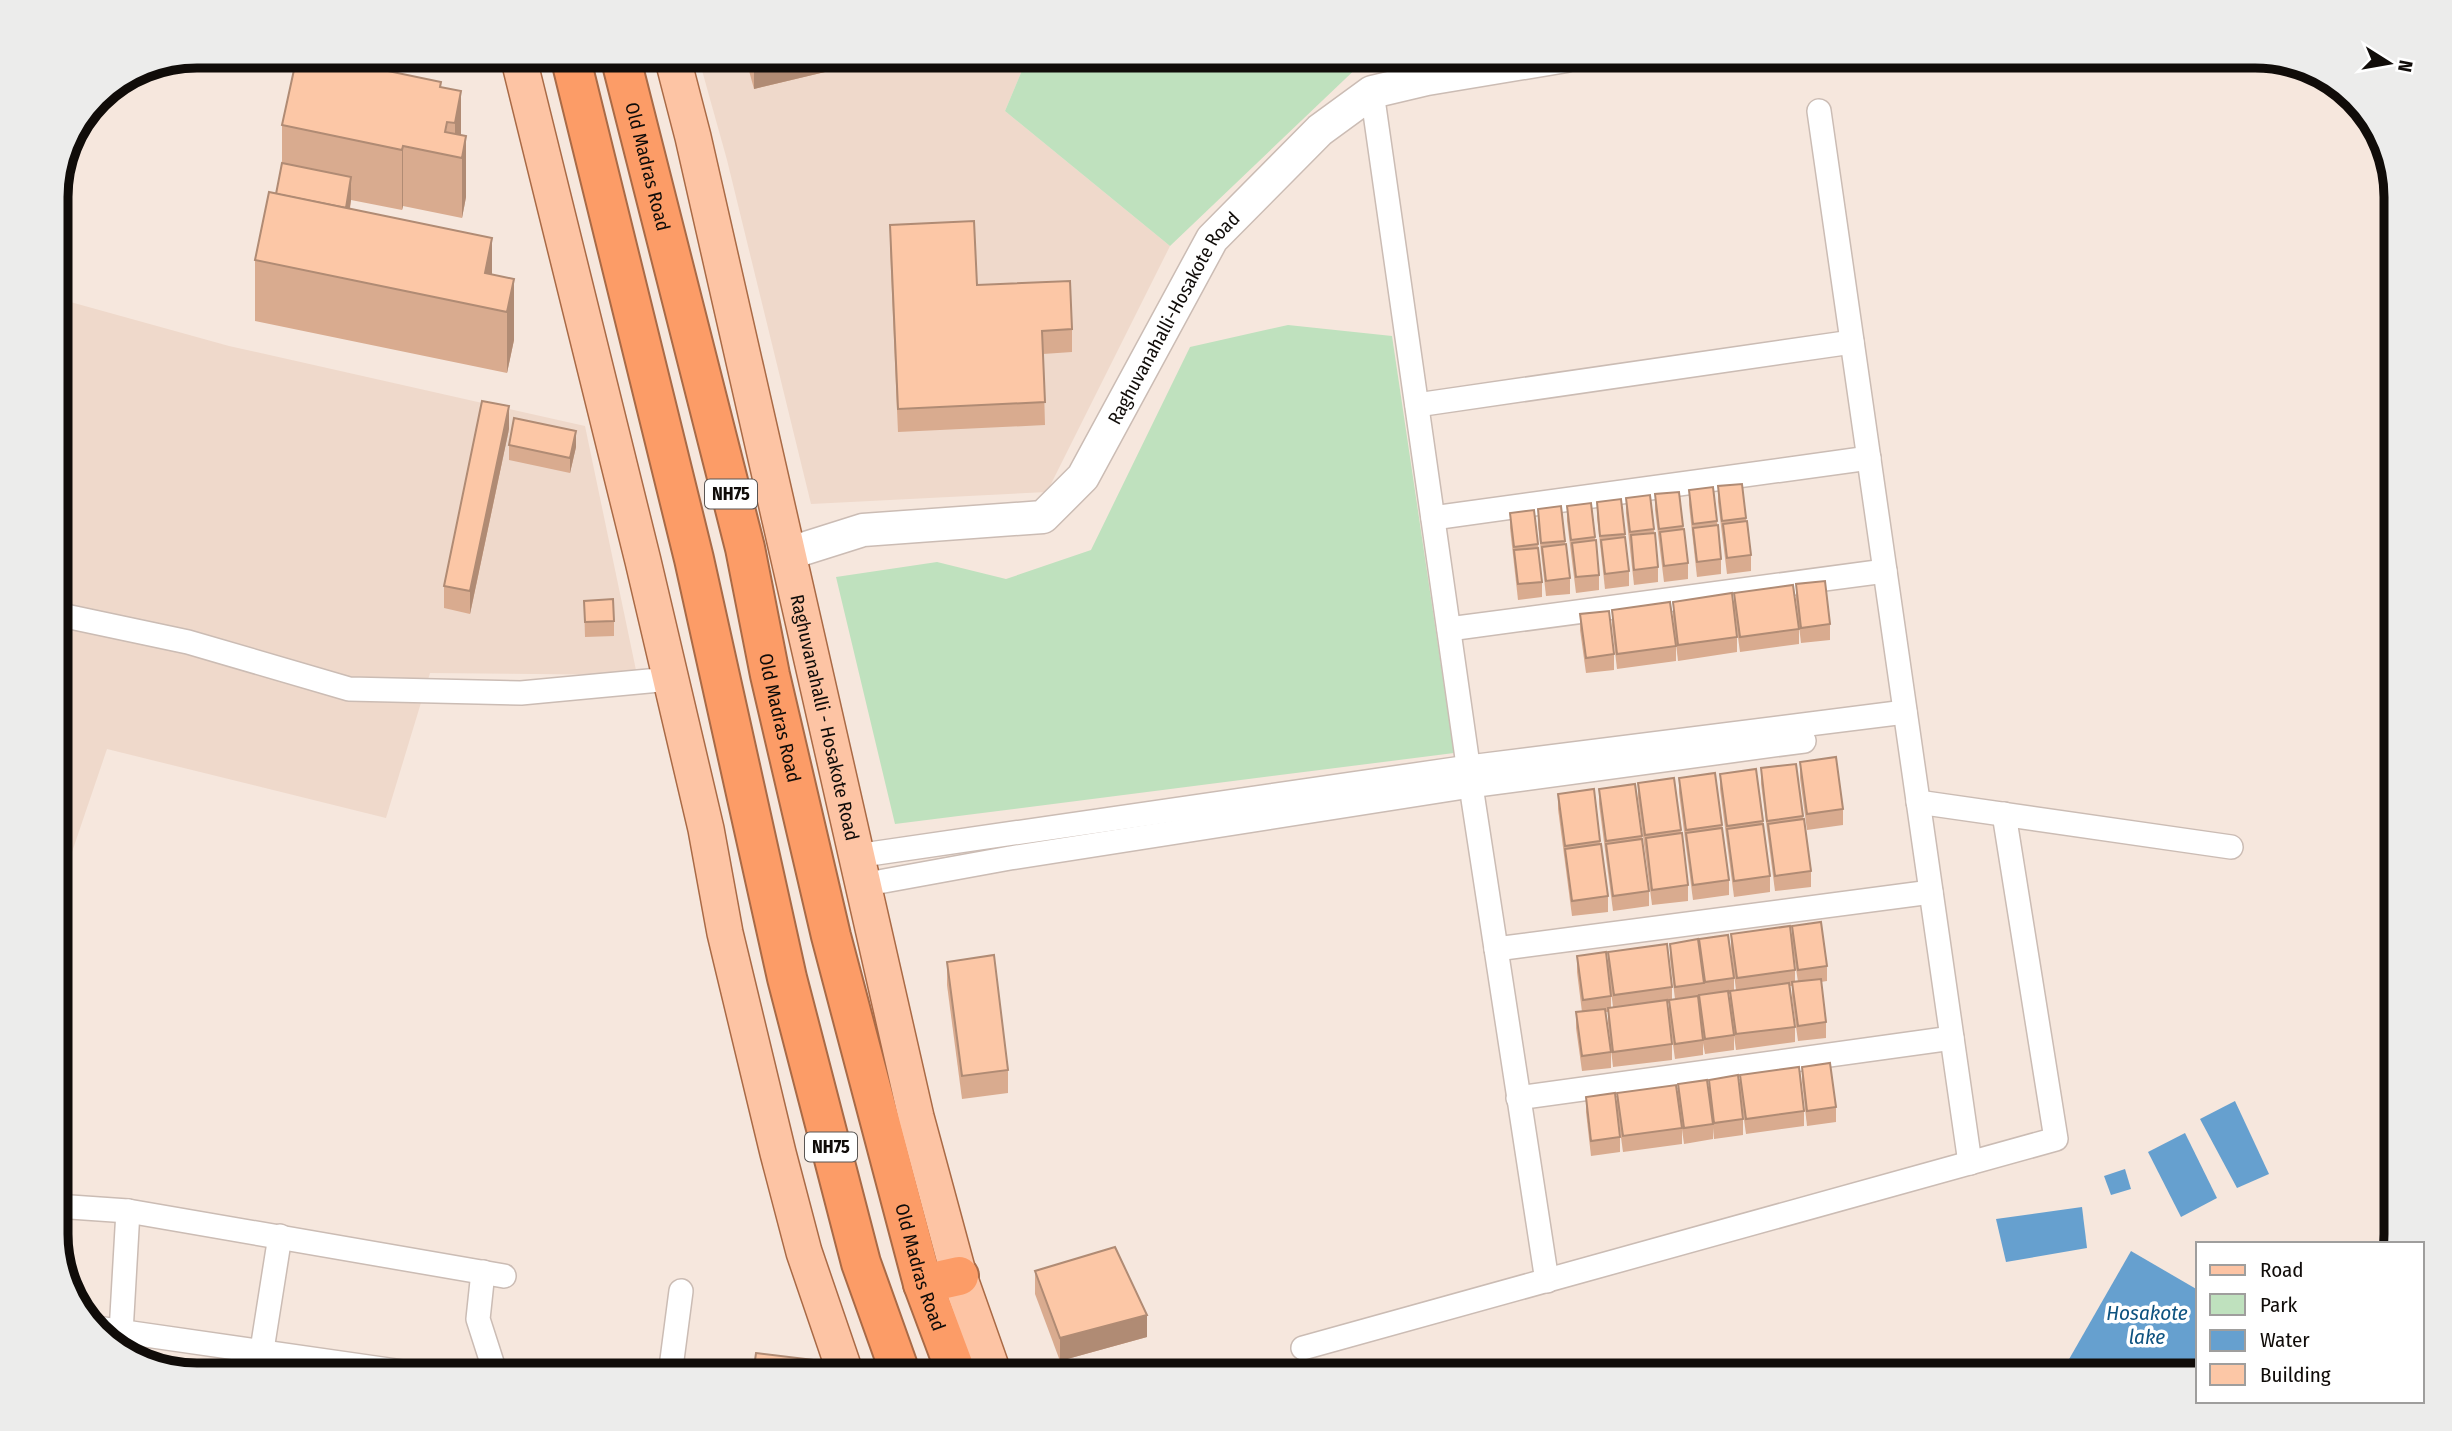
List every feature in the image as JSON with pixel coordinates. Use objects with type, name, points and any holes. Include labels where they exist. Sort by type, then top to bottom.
[{"type":"highway","name":"NH75","points":[[573,69],[694,559],[772,916],[861,1263],[897,1363]]},
{"type":"highway","name":"Old Madras Road","points":[[623,69],[745,548],[770,675],[831,936],[941,1280],[955,1363]]},
{"type":"main road","name":"Raghuvanahalli-Hosakote Road","points":[[787,554],[863,530],[1043,517],[1083,477],[1212,239],[1320,130],[1372,92],[1491,68]]},
{"type":"main road","points":[[521,69],[590,341],[706,829],[725,933],[778,1153],[804,1252],[842,1363]]},
{"type":"main road","name":"Raghuvanahalli - Hosakote Road","points":[[675,69],[916,1117],[941,1280],[987,1363]]},
{"type":"street","points":[[1372,92],[1470,777],[1547,1281]]},
{"type":"street","points":[[1819,111],[1970,1163]]},
{"type":"street","points":[[1417,405],[1852,342]]},
{"type":"street","points":[[1433,518],[1869,458]]},
{"type":"street","points":[[1449,629],[1885,571]]},
{"type":"street","points":[[69,617],[188,642],[349,689],[521,692],[670,679]]},
{"type":"street","points":[[859,871],[1470,777],[1907,720]]},
{"type":"street","points":[[1919,802],[2231,847]]},
{"type":"street","points":[[1303,1348],[2056,1139],[2004,814]]},
{"type":"street","points":[[1496,949],[1931,892]]},
{"type":"street","points":[[1518,1098],[1952,1038]]},
{"type":"street","points":[[69,1207],[128,1211],[494,1274],[478,1319],[492,1363]]},
{"type":"street","points":[[121,1337],[128,1211]]},
{"type":"street","points":[[259,1363],[280,1236]]},
{"type":"street","points":[[672,1363],[681,1291]]},
{"type":"street","points":[[126,1340],[261,1352],[339,1363]]},
{"type":"shaded area","points":[[702,69],[1023,69],[1005,111],[1170,246],[1047,492],[811,504],[727,160]]},
{"type":"shaded area","points":[[69,302],[229,346],[585,426],[637,675],[430,673],[386,818],[107,749],[69,861]]},
{"type":"green space","points":[[1356,68],[1170,246],[1005,111],[1023,69]]},
{"type":"green space","points":[[1288,325],[1392,336],[1454,753],[895,824],[836,577],[937,562],[1006,579],[1091,550],[1190,347]]},
{"type":"water","points":[[2235,1101],[2269,1174],[2237,1188],[2200,1119]]},
{"type":"water","points":[[2185,1133],[2217,1198],[2181,1217],[2148,1152]]},
{"type":"water","points":[[2125,1169],[2131,1189],[2111,1195],[2104,1176]]},
{"type":"water","points":[[2082,1207],[2087,1248],[2006,1262],[1996,1219]]},
{"type":"water","name":"Hosakote lake","points":[[2131,1251],[2196,1289],[2196,1363],[2067,1363]]},
{"type":"building","points":[[294,69],[378,69],[441,82],[440,87],[461,91],[455,123],[447,122],[445,132],[466,136],[462,158],[403,146],[402,150],[282,125]]},
{"type":"building","points":[[282,163],[351,177],[346,208],[276,194]]},
{"type":"building","points":[[269,192],[492,238],[485,273],[514,279],[507,312],[255,260]]},
{"type":"building","points":[[974,221],[977,285],[1070,281],[1072,329],[1042,331],[1045,402],[898,409],[890,225]]},
{"type":"building","points":[[482,401],[509,406],[470,591],[444,586]]},
{"type":"building","points":[[514,418],[576,431],[570,458],[509,445]]},
{"type":"building","points":[[1742,484],[1746,518],[1722,521],[1718,486]]},
{"type":"building","points":[[1713,487],[1717,521],[1693,524],[1689,490]]},
{"type":"building","points":[[1679,492],[1683,526],[1659,529],[1655,494]]},
{"type":"building","points":[[1650,495],[1654,529],[1630,532],[1626,498]]},
{"type":"building","points":[[1621,499],[1625,534],[1600,536],[1597,502]]},
{"type":"building","points":[[1591,503],[1595,537],[1571,540],[1567,506]]},
{"type":"building","points":[[1561,506],[1565,541],[1541,543],[1538,509]]},
{"type":"building","points":[[1534,510],[1538,544],[1514,547],[1510,513]]},
{"type":"building","points":[[1747,521],[1751,555],[1727,558],[1723,524]]},
{"type":"building","points":[[1718,525],[1721,559],[1697,562],[1693,528]]},
{"type":"building","points":[[1684,529],[1688,563],[1664,566],[1660,532]]},
{"type":"building","points":[[1655,533],[1658,567],[1634,570],[1631,535]]},
{"type":"building","points":[[1625,537],[1629,571],[1605,574],[1601,540]]},
{"type":"building","points":[[1596,540],[1599,575],[1576,577],[1572,543]]},
{"type":"building","points":[[1566,544],[1570,578],[1546,581],[1542,547]]},
{"type":"building","points":[[1538,548],[1542,582],[1518,584],[1514,550]]},
{"type":"building","points":[[1825,581],[1830,624],[1801,628],[1796,584]]},
{"type":"building","points":[[1793,585],[1799,629],[1740,637],[1734,593]]},
{"type":"building","points":[[1732,593],[1737,637],[1678,645],[1673,602]]},
{"type":"building","points":[[613,599],[614,621],[585,622],[584,601]]},
{"type":"building","points":[[1670,602],[1676,646],[1617,654],[1612,610]]},
{"type":"building","points":[[1609,611],[1614,654],[1586,658],[1580,614]]},
{"type":"building","points":[[1836,757],[1843,809],[1807,814],[1800,762]]},
{"type":"building","points":[[1796,764],[1803,816],[1767,821],[1761,768]]},
{"type":"building","points":[[1756,769],[1763,821],[1727,826],[1720,774]]},
{"type":"building","points":[[1715,773],[1722,825],[1686,830],[1679,778]]},
{"type":"building","points":[[1674,778],[1681,830],[1645,835],[1638,783]]},
{"type":"building","points":[[1635,784],[1642,836],[1606,841],[1599,789]]},
{"type":"building","points":[[1594,789],[1600,841],[1565,846],[1558,794]]},
{"type":"building","points":[[1804,819],[1811,871],[1775,876],[1768,824]]},
{"type":"building","points":[[1763,824],[1770,876],[1734,881],[1727,829]]},
{"type":"building","points":[[1722,828],[1729,880],[1693,885],[1686,833]]},
{"type":"building","points":[[1682,833],[1688,885],[1652,890],[1646,838]]},
{"type":"building","points":[[1642,839],[1649,891],[1613,896],[1606,844]]},
{"type":"building","points":[[1601,844],[1608,896],[1572,901],[1565,849]]},
{"type":"building","points":[[1821,922],[1827,966],[1798,970],[1792,926]]},
{"type":"building","points":[[1790,926],[1795,970],[1737,978],[1731,934]]},
{"type":"building","points":[[1728,935],[1734,978],[1705,982],[1699,939]]},
{"type":"building","points":[[1698,939],[1704,983],[1675,987],[1670,944]]},
{"type":"building","points":[[1667,944],[1672,987],[1614,995],[1608,952]]},
{"type":"building","points":[[1606,952],[1611,996],[1583,1000],[1577,956]]},
{"type":"building","points":[[994,955],[1008,1070],[962,1076],[947,962]]},
{"type":"building","points":[[1821,979],[1826,1022],[1798,1026],[1792,982]]},
{"type":"building","points":[[1789,983],[1795,1027],[1736,1034],[1730,991]]},
{"type":"building","points":[[1728,991],[1734,1035],[1705,1039],[1699,995]]},
{"type":"building","points":[[1698,996],[1703,1040],[1675,1044],[1669,1000]]},
{"type":"building","points":[[1667,1000],[1672,1044],[1613,1052],[1608,1008]]},
{"type":"building","points":[[1605,1009],[1611,1052],[1582,1056],[1576,1012]]},
{"type":"building","points":[[1830,1063],[1836,1107],[1807,1111],[1802,1067]]},
{"type":"building","points":[[1799,1067],[1804,1111],[1746,1119],[1740,1075]]},
{"type":"building","points":[[1738,1075],[1743,1119],[1714,1123],[1709,1080]]},
{"type":"building","points":[[1707,1080],[1713,1124],[1684,1128],[1678,1084]]},
{"type":"building","points":[[1676,1085],[1682,1128],[1623,1136],[1617,1093]]},
{"type":"building","points":[[1615,1093],[1620,1137],[1591,1141],[1586,1097]]},
{"type":"building","points":[[1115,1247],[1147,1315],[1060,1338],[1035,1271]]},
{"type":"building","points":[[756,1353],[823,1361],[823,1363],[755,1363]]}]
